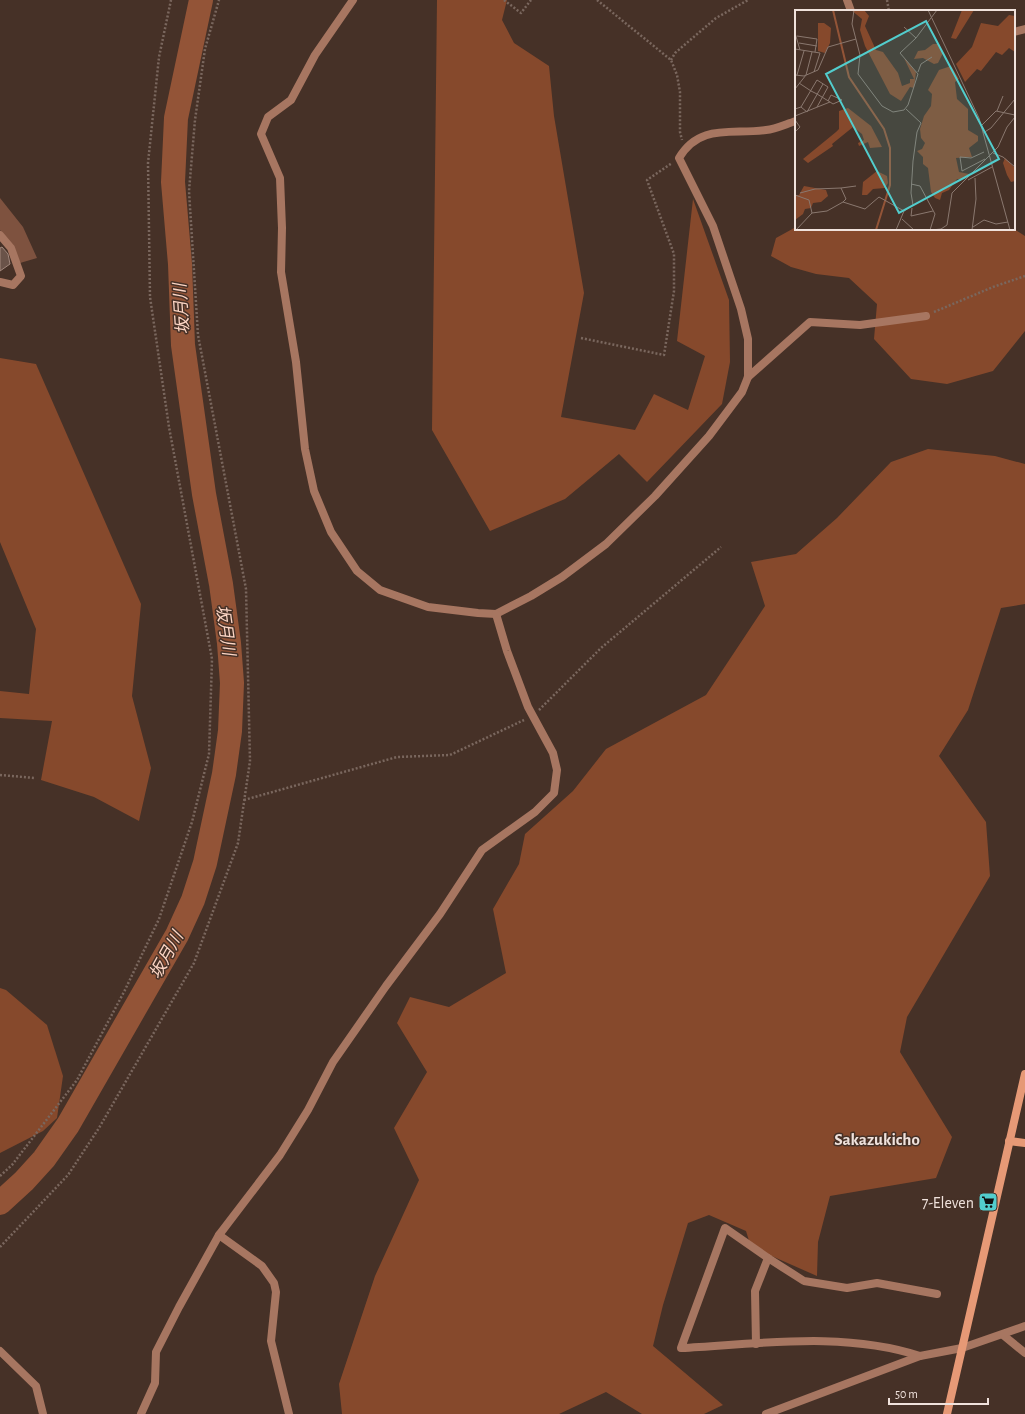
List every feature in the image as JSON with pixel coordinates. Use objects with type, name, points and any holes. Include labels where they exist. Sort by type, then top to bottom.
[{"type":"street","points":[[353,0],[315,55],[291,100],[268,117],[261,134],[280,178],[282,228],[281,272],[296,362],[305,449],[314,491],[331,532],[357,572],[380,590],[428,607],[478,614],[496,614],[531,596],[562,577],[606,544],[655,496],[709,436],[742,392],[748,376],[748,339],[741,309],[713,226],[679,158],[685,148],[700,136],[724,132],[767,130],[795,121]]},
{"type":"street","points":[[847,0],[851,10]]},
{"type":"street","points":[[1015,32],[1025,29]]},
{"type":"street","points":[[0,235],[11,248],[21,276],[13,285],[0,282]]},
{"type":"street","points":[[748,376],[810,322],[860,325],[926,316]]},
{"type":"street","points":[[141,1414],[155,1383],[156,1352],[179,1307],[219,1235],[280,1156],[308,1110],[333,1062],[386,986],[440,914],[482,850],[535,812],[554,793],[557,770],[552,753],[533,716],[507,651],[496,614]]},
{"type":"street","points":[[947,1414],[1025,1075]]},
{"type":"street","points":[[1009,1141],[1025,1143]]},
{"type":"street","points":[[920,1356],[898,1348],[860,1342],[806,1341],[681,1348],[725,1228],[768,1258],[804,1280],[847,1288],[877,1283],[937,1294]]},
{"type":"street","points":[[219,1235],[262,1266],[274,1283],[276,1292],[272,1341],[289,1414]]},
{"type":"street","points":[[756,1344],[755,1291],[768,1258]]},
{"type":"street","points":[[766,1414],[920,1356],[962,1348],[1003,1335],[1025,1326]]},
{"type":"street","points":[[1003,1335],[1025,1353]]},
{"type":"street","points":[[0,1351],[36,1386],[43,1414]]},
{"type":"path","points":[[0,1176],[12,1165],[77,1080],[124,992],[159,919],[192,822],[209,754],[212,659],[169,427],[150,296],[148,163],[159,57],[171,0]]},
{"type":"path","points":[[0,1247],[68,1175],[99,1128],[194,963],[238,843],[250,761],[246,589],[198,335],[189,191],[195,120],[205,49],[219,0]]},
{"type":"path","points":[[504,0],[521,13],[531,0]]},
{"type":"path","points":[[597,0],[671,60],[677,75],[680,92],[680,132],[685,148]]},
{"type":"path","points":[[671,60],[675,53],[716,18],[748,0]]},
{"type":"path","points":[[887,0],[889,10]]},
{"type":"path","points":[[581,338],[664,355],[674,291],[674,254],[647,180],[679,158]]},
{"type":"path","points":[[926,316],[993,287],[1025,276]]},
{"type":"path","points":[[244,800],[397,757],[450,755],[533,716],[601,648],[722,547]]},
{"type":"path","points":[[0,775],[35,778]]},
{"type":"shaded area","points":[[437,0],[507,0],[502,20],[514,43],[549,66],[554,116],[584,293],[561,417],[635,430],[654,394],[688,410],[705,356],[677,341],[693,199],[729,300],[730,362],[722,404],[647,482],[619,454],[565,499],[490,531],[432,430]]},
{"type":"shaded area","points":[[0,198],[23,227],[37,258],[20,263],[11,243],[0,230]]},
{"type":"shaded area","points":[[795,228],[795,230],[1015,230],[1025,236],[1025,331],[993,371],[947,384],[911,379],[874,339],[877,304],[849,278],[816,274],[791,267],[771,256],[776,238]]},
{"type":"shaded area","points":[[0,358],[36,364],[141,604],[132,696],[151,768],[139,821],[94,797],[41,780],[52,721],[0,718],[0,691],[29,694],[36,629],[0,542]]},
{"type":"shaded area","points":[[928,449],[995,456],[1025,464],[1025,604],[1001,608],[968,710],[939,756],[986,822],[990,876],[907,1017],[900,1052],[952,1137],[936,1178],[830,1196],[818,1242],[817,1276],[751,1247],[746,1231],[709,1215],[688,1223],[663,1305],[653,1346],[723,1405],[704,1414],[642,1414],[606,1392],[559,1414],[342,1414],[339,1384],[375,1276],[419,1180],[394,1128],[427,1072],[397,1023],[410,997],[449,1007],[506,973],[493,909],[519,864],[525,834],[573,791],[606,749],[706,695],[765,606],[751,562],[796,554],[837,518],[891,462]]},
{"type":"shaded area","points":[[0,988],[6,990],[47,1025],[63,1076],[57,1118],[43,1131],[0,1153]]},
{"type":"building","points":[[2,247],[8,254],[10,264],[0,271],[0,248]]},
{"type":"waterway","name":"坂月川","points":[[0,1203],[24,1181],[44,1159],[68,1125],[177,935],[193,900],[205,863],[224,774],[230,731],[232,683],[229,643],[221,584],[204,494],[183,345],[180,264],[173,182],[176,118],[201,0]]},
{"type":"place","name":"7-Eleven","points":[[988,1202]]},
{"type":"district","name":"Sakazukicho","points":[[877,1139]]}]
